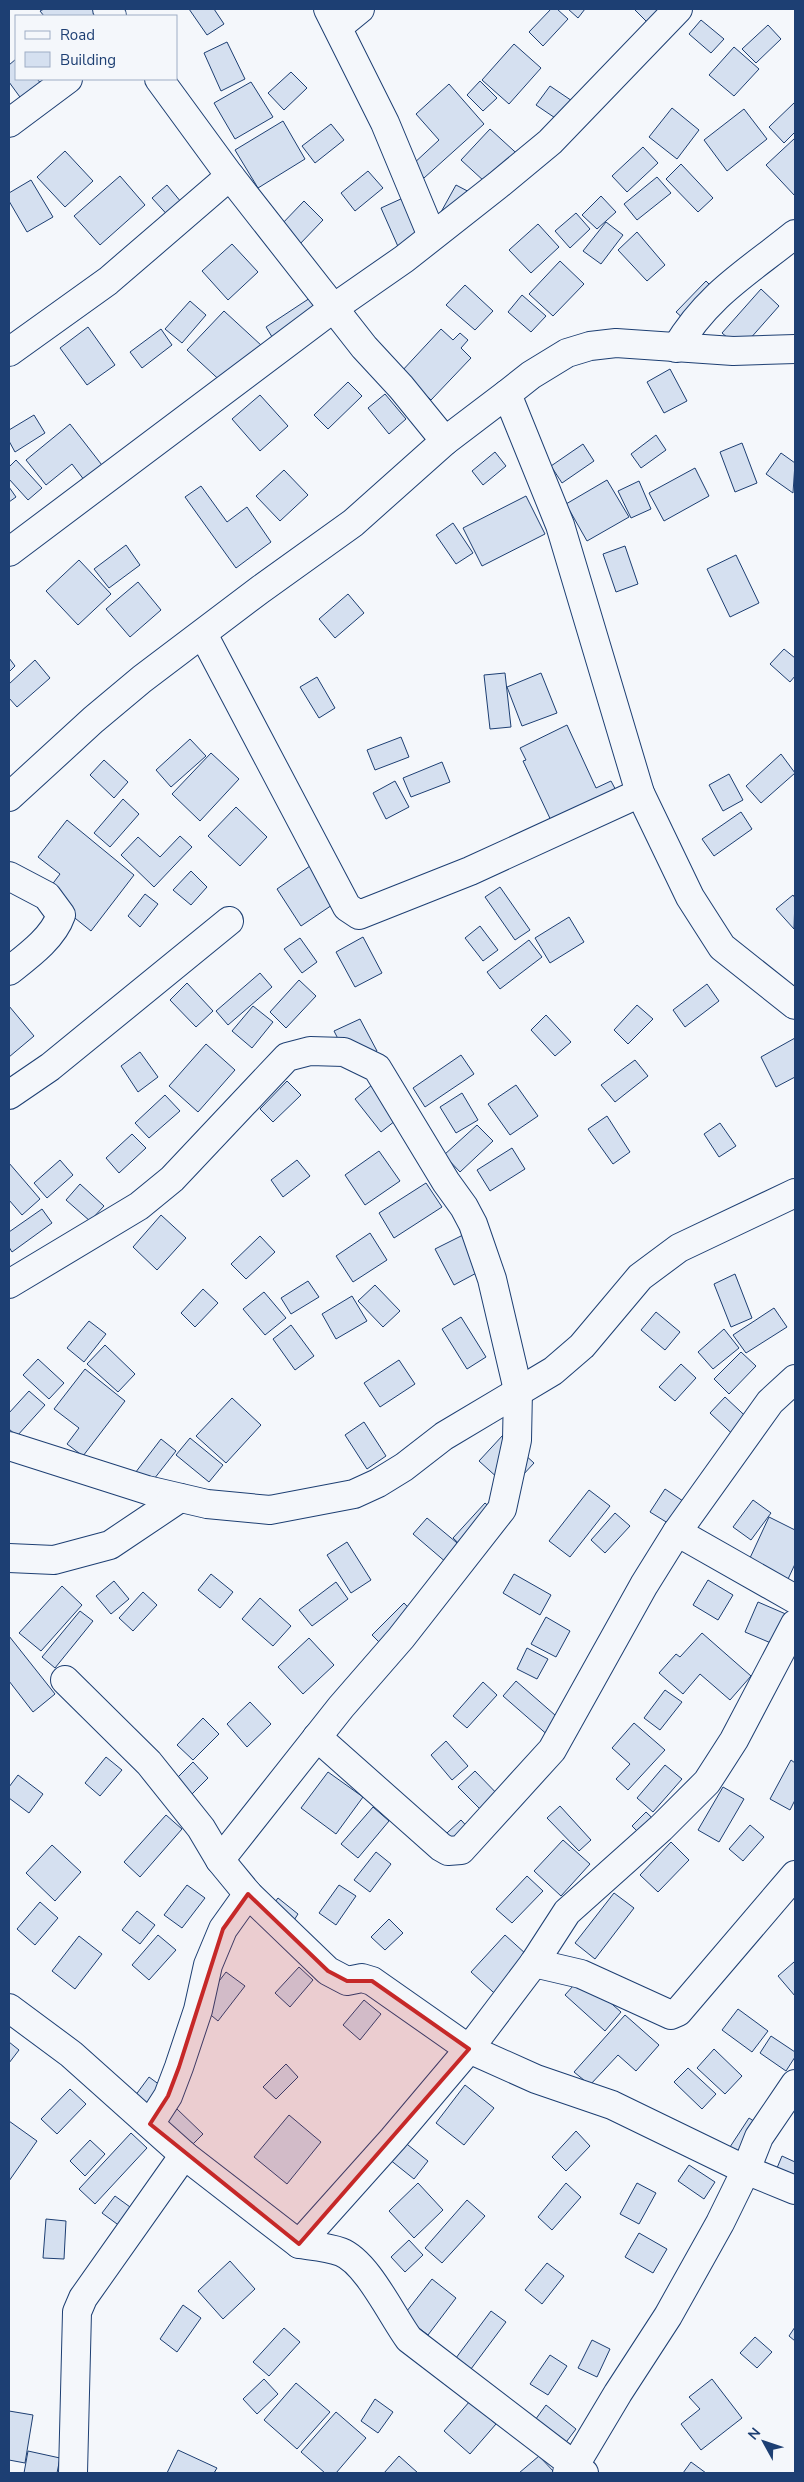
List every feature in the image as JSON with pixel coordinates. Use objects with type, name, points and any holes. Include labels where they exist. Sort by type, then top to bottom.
[{"type":"street","points":[[360,9],[333,18],[385,123],[432,236]]},
{"type":"street","points":[[9,552],[334,307],[404,259],[550,142],[678,9]]},
{"type":"street","points":[[9,123],[67,80]]},
{"type":"street","points":[[160,80],[230,176],[364,347],[401,387],[445,441]]},
{"type":"street","points":[[9,352],[108,281],[230,176]]},
{"type":"street","points":[[676,348],[690,324],[716,295],[795,234]]},
{"type":"street","points":[[9,797],[100,714],[142,679],[261,589],[353,523],[445,441],[530,375],[567,353],[590,346],[616,343],[734,350],[795,349]]},
{"type":"street","points":[[507,394],[560,525],[640,793],[690,897],[722,947],[795,1005]]},
{"type":"street","points":[[203,634],[347,907],[359,915],[470,871],[640,793]]},
{"type":"street","points":[[9,876],[47,896],[61,915],[58,924],[48,936],[27,957],[9,971]]},
{"type":"street","points":[[9,1096],[50,1067],[230,922]]},
{"type":"street","points":[[9,1284],[139,1206],[172,1179],[287,1056],[310,1051],[344,1052],[377,1068],[473,1224],[492,1279],[518,1390],[517,1440],[502,1508],[401,1638],[317,1737],[220,1860]]},
{"type":"street","points":[[9,1446],[180,1498],[208,1504],[270,1510],[354,1494],[378,1484],[404,1467],[444,1436],[518,1390],[553,1371],[582,1346],[640,1277],[679,1248],[795,1193]]},
{"type":"street","points":[[317,1737],[441,1847],[448,1851],[461,1850],[552,1750],[635,1601],[677,1532],[770,1402],[795,1379]]},
{"type":"street","points":[[9,1558],[54,1560],[110,1545],[180,1498]]},
{"type":"street","points":[[677,1532],[795,1600]]},
{"type":"street","points":[[299,2244],[393,2139],[469,2049],[534,1963],[567,1912],[661,1828],[707,1782],[734,1740],[795,1624]]},
{"type":"street","points":[[65,1680],[149,1763],[200,1828],[220,1860],[248,1894],[328,1971],[347,1981],[362,1978],[372,1981],[469,2049],[536,2079],[612,2105],[746,2170],[795,2190]]},
{"type":"street","points":[[534,1963],[581,1974],[671,2015],[678,2012],[795,1875]]},
{"type":"street","points":[[150,2124],[168,2096],[179,2067],[198,2010],[208,1965],[223,1929],[248,1894]]},
{"type":"street","points":[[9,2008],[71,2054],[184,2155],[299,2244],[340,2251],[352,2258],[382,2297],[393,2317],[409,2339],[575,2470],[668,2316],[720,2223],[746,2170],[759,2137],[795,2084]]},
{"type":"street","points":[[73,2473],[77,2312],[83,2298],[184,2155]]},
{"type":"highlighted area","points":[[248,1894],[328,1971],[347,1981],[372,1981],[469,2049],[299,2244],[150,2124],[168,2096],[179,2067],[223,1929]]},
{"type":"building","points":[[44,9],[93,9],[97,15],[43,15],[40,11]]},
{"type":"building","points":[[189,9],[214,9],[224,24],[207,35]]},
{"type":"building","points":[[551,9],[557,9],[568,19],[543,46],[529,32]]},
{"type":"building","points":[[568,9],[585,9],[578,18]]},
{"type":"building","points":[[634,9],[670,9],[660,35]]},
{"type":"building","points":[[701,20],[724,39],[711,53],[689,34]]},
{"type":"building","points":[[768,25],[781,39],[756,63],[742,49]]},
{"type":"building","points":[[227,42],[245,79],[221,91],[204,53]]},
{"type":"building","points":[[514,44],[541,68],[509,104],[482,80]]},
{"type":"building","points":[[734,47],[759,69],[734,96],[709,75]]},
{"type":"building","points":[[15,60],[15,80],[38,80],[45,88],[25,104],[9,82],[9,65]]},
{"type":"building","points":[[291,72],[307,88],[284,110],[268,93]]},
{"type":"building","points":[[480,81],[497,98],[483,111],[467,95]]},
{"type":"building","points":[[251,82],[273,117],[235,139],[214,103]]},
{"type":"building","points":[[449,84],[484,124],[424,178],[412,165],[439,140],[416,114]]},
{"type":"building","points":[[550,86],[581,107],[567,126],[536,105]]},
{"type":"building","points":[[795,102],[795,132],[784,143],[769,127]]},
{"type":"building","points":[[672,108],[699,130],[677,159],[649,137]]},
{"type":"building","points":[[744,109],[767,139],[727,171],[704,140]]},
{"type":"building","points":[[283,121],[305,159],[258,188],[235,150]]},
{"type":"building","points":[[331,124],[344,140],[315,163],[302,146]]},
{"type":"building","points":[[490,129],[525,161],[496,192],[461,160]]},
{"type":"building","points":[[795,138],[795,196],[766,165]]},
{"type":"building","points":[[643,147],[658,163],[627,192],[612,176]]},
{"type":"building","points":[[65,151],[93,181],[65,207],[37,177]]},
{"type":"building","points":[[681,164],[713,198],[698,212],[666,179]]},
{"type":"building","points":[[368,171],[383,188],[355,211],[341,193]]},
{"type":"building","points":[[120,176],[145,205],[100,245],[74,216]]},
{"type":"building","points":[[657,177],[671,193],[637,220],[624,204]]},
{"type":"building","points":[[31,180],[53,217],[27,232],[9,201],[9,193]]},
{"type":"building","points":[[167,185],[186,208],[172,220],[152,198]]},
{"type":"building","points":[[456,185],[477,196],[460,223],[441,212]]},
{"type":"building","points":[[601,196],[616,212],[597,229],[582,215]]},
{"type":"building","points":[[403,198],[423,241],[400,251],[381,208]]},
{"type":"building","points":[[304,201],[323,220],[298,246],[279,227]]},
{"type":"building","points":[[576,213],[590,229],[570,248],[555,231]]},
{"type":"building","points":[[606,222],[623,235],[601,264],[583,251]]},
{"type":"building","points":[[538,224],[559,247],[531,273],[509,250]]},
{"type":"building","points":[[637,232],[665,265],[647,281],[618,250]]},
{"type":"building","points":[[232,244],[258,272],[228,300],[202,271]]},
{"type":"building","points":[[560,261],[584,284],[553,316],[529,294]]},
{"type":"building","points":[[706,281],[721,296],[692,326],[676,312]]},
{"type":"building","points":[[465,285],[493,311],[475,330],[446,305]]},
{"type":"building","points":[[761,289],[779,306],[741,349],[722,333]]},
{"type":"building","points":[[522,295],[546,316],[531,332],[508,312]]},
{"type":"building","points":[[310,298],[321,316],[277,345],[266,327]]},
{"type":"building","points":[[190,301],[206,315],[182,343],[165,329]]},
{"type":"building","points":[[224,311],[262,346],[226,386],[187,350]]},
{"type":"building","points":[[88,327],[115,365],[87,385],[60,348]]},
{"type":"building","points":[[161,329],[172,345],[142,368],[130,352]]},
{"type":"building","points":[[441,329],[453,340],[460,333],[468,340],[461,348],[471,358],[431,400],[401,372]]},
{"type":"building","points":[[670,369],[687,401],[664,413],[647,382]]},
{"type":"building","points":[[348,382],[362,396],[328,429],[314,415]]},
{"type":"building","points":[[385,394],[406,419],[389,434],[368,408]]},
{"type":"building","points":[[260,395],[288,426],[260,451],[232,419]]},
{"type":"building","points":[[34,415],[45,433],[15,452],[9,441],[9,430]]},
{"type":"building","points":[[70,424],[112,478],[94,493],[72,464],[46,485],[26,460]]},
{"type":"building","points":[[656,435],[666,450],[641,468],[631,454]]},
{"type":"building","points":[[742,443],[757,483],[735,492],[720,452]]},
{"type":"building","points":[[583,444],[594,461],[562,483],[551,466]]},
{"type":"building","points":[[495,452],[506,466],[483,485],[472,471]]},
{"type":"building","points":[[781,453],[795,463],[793,493],[766,474]]},
{"type":"building","points":[[16,460],[42,488],[28,500],[9,479],[9,467]]},
{"type":"building","points":[[695,468],[709,496],[664,521],[649,493]]},
{"type":"building","points":[[284,470],[308,495],[280,521],[256,496]]},
{"type":"building","points":[[607,480],[629,517],[587,541],[566,504]]},
{"type":"building","points":[[639,481],[651,509],[631,518],[618,491]]},
{"type":"building","points":[[201,486],[227,522],[247,507],[271,542],[236,568],[185,497]]},
{"type":"building","points":[[9,487],[16,497],[9,502]]},
{"type":"building","points":[[526,496],[545,534],[482,566],[463,528]]},
{"type":"building","points":[[453,523],[473,553],[456,564],[436,535]]},
{"type":"building","points":[[126,545],[140,565],[109,588],[94,569]]},
{"type":"building","points":[[625,546],[638,584],[616,592],[603,554]]},
{"type":"building","points":[[736,555],[759,603],[730,617],[707,569]]},
{"type":"building","points":[[79,560],[111,594],[78,625],[46,591]]},
{"type":"building","points":[[138,582],[161,610],[130,637],[106,609]]},
{"type":"building","points":[[348,594],[364,613],[335,638],[319,619]]},
{"type":"building","points":[[784,649],[795,658],[795,676],[790,682],[770,664]]},
{"type":"building","points":[[9,658],[15,666],[9,672]]},
{"type":"building","points":[[35,660],[50,678],[17,707],[9,698],[9,684]]},
{"type":"building","points":[[505,673],[511,727],[490,729],[484,675]]},
{"type":"building","points":[[541,673],[557,713],[522,726],[507,687]]},
{"type":"building","points":[[317,677],[335,708],[319,718],[300,687]]},
{"type":"building","points":[[567,725],[596,788],[611,781],[620,798],[555,829],[523,761],[526,760],[520,748]]},
{"type":"building","points":[[401,737],[409,757],[375,770],[367,750]]},
{"type":"building","points":[[190,739],[206,756],[171,787],[156,770]]},
{"type":"building","points":[[211,753],[239,779],[200,821],[172,794]]},
{"type":"building","points":[[781,754],[795,773],[761,803],[746,786]]},
{"type":"building","points":[[104,760],[128,782],[114,798],[90,775]]},
{"type":"building","points":[[442,762],[450,782],[411,797],[403,778]]},
{"type":"building","points":[[729,774],[743,800],[723,811],[709,785]]},
{"type":"building","points":[[395,781],[409,807],[386,819],[373,793]]},
{"type":"building","points":[[123,799],[139,814],[110,847],[94,833]]},
{"type":"building","points":[[236,807],[267,837],[240,866],[208,836]]},
{"type":"building","points":[[741,812],[752,829],[714,856],[702,839]]},
{"type":"building","points":[[67,820],[134,875],[91,931],[45,894],[60,874],[38,857]]},
{"type":"building","points":[[180,836],[192,847],[154,887],[121,855],[138,837],[160,857]]},
{"type":"building","points":[[310,866],[335,903],[301,926],[277,889]]},
{"type":"building","points":[[191,871],[207,887],[191,905],[173,890]]},
{"type":"building","points":[[500,887],[530,930],[515,940],[485,897]]},
{"type":"building","points":[[145,894],[158,904],[140,927],[128,916]]},
{"type":"building","points":[[793,895],[795,898],[794,929],[776,909]]},
{"type":"building","points":[[569,917],[584,942],[550,963],[535,938]]},
{"type":"building","points":[[480,926],[498,950],[483,961],[465,938]]},
{"type":"building","points":[[363,937],[382,973],[355,987],[336,952]]},
{"type":"building","points":[[300,938],[317,962],[302,973],[284,949]]},
{"type":"building","points":[[529,940],[542,957],[500,989],[487,972]]},
{"type":"building","points":[[260,973],[272,987],[228,1025],[216,1011]]},
{"type":"building","points":[[299,980],[316,996],[286,1028],[270,1012]]},
{"type":"building","points":[[187,983],[213,1011],[196,1027],[170,1000]]},
{"type":"building","points":[[707,984],[719,1001],[685,1027],[673,1010]]},
{"type":"building","points":[[637,1005],[653,1019],[628,1044],[614,1030]]},
{"type":"building","points":[[9,1006],[34,1036],[9,1057]]},
{"type":"building","points":[[253,1006],[273,1022],[252,1048],[232,1031]]},
{"type":"building","points":[[546,1015],[571,1042],[555,1056],[531,1030]]},
{"type":"building","points":[[360,1019],[377,1051],[351,1064],[334,1031]]},
{"type":"building","points":[[795,1038],[795,1077],[776,1087],[761,1057]]},
{"type":"building","points":[[206,1044],[235,1070],[198,1112],[169,1086]]},
{"type":"building","points":[[140,1052],[158,1077],[138,1092],[121,1066]]},
{"type":"building","points":[[461,1055],[474,1074],[425,1107],[413,1088]]},
{"type":"building","points":[[635,1060],[648,1076],[615,1102],[601,1085]]},
{"type":"building","points":[[287,1081],[301,1095],[273,1122],[260,1109]]},
{"type":"building","points":[[373,1084],[400,1117],[381,1132],[355,1099]]},
{"type":"building","points":[[516,1085],[538,1116],[510,1135],[488,1104]]},
{"type":"building","points":[[462,1093],[478,1120],[456,1133],[440,1107]]},
{"type":"building","points":[[165,1095],[180,1111],[149,1138],[135,1123]]},
{"type":"building","points":[[607,1116],[630,1152],[613,1164],[588,1129]]},
{"type":"building","points":[[720,1123],[736,1146],[719,1157],[704,1134]]},
{"type":"building","points":[[477,1125],[493,1141],[460,1172],[444,1155]]},
{"type":"building","points":[[132,1134],[146,1148],[119,1173],[106,1158]]},
{"type":"building","points":[[512,1148],[525,1169],[490,1191],[477,1170]]},
{"type":"building","points":[[379,1151],[400,1181],[365,1205],[345,1175]]},
{"type":"building","points":[[60,1160],[73,1175],[47,1198],[34,1183]]},
{"type":"building","points":[[297,1160],[310,1176],[283,1197],[271,1180]]},
{"type":"building","points":[[9,1163],[40,1199],[22,1215],[9,1200]]},
{"type":"building","points":[[426,1183],[442,1207],[394,1238],[379,1213]]},
{"type":"building","points":[[80,1184],[104,1206],[90,1221],[66,1200]]},
{"type":"building","points":[[42,1209],[52,1223],[12,1252],[9,1247],[9,1232]]},
{"type":"building","points":[[161,1215],[186,1238],[157,1270],[133,1247]]},
{"type":"building","points":[[370,1233],[387,1260],[353,1282],[336,1256]]},
{"type":"building","points":[[463,1235],[482,1270],[454,1285],[435,1249]]},
{"type":"building","points":[[260,1236],[275,1252],[246,1279],[231,1264]]},
{"type":"building","points":[[735,1274],[752,1318],[731,1327],[714,1284]]},
{"type":"building","points":[[308,1281],[319,1297],[291,1314],[281,1298]]},
{"type":"building","points":[[375,1285],[400,1311],[383,1327],[358,1301]]},
{"type":"building","points":[[203,1289],[218,1303],[195,1327],[181,1313]]},
{"type":"building","points":[[264,1292],[286,1318],[265,1335],[243,1309]]},
{"type":"building","points":[[352,1296],[367,1321],[336,1339],[322,1314]]},
{"type":"building","points":[[774,1308],[787,1327],[746,1353],[733,1335]]},
{"type":"building","points":[[656,1312],[680,1332],[665,1350],[641,1330]]},
{"type":"building","points":[[461,1317],[486,1357],[467,1369],[442,1329]]},
{"type":"building","points":[[89,1321],[106,1334],[84,1362],[67,1348]]},
{"type":"building","points":[[291,1325],[314,1356],[295,1370],[273,1339]]},
{"type":"building","points":[[724,1329],[739,1348],[713,1369],[698,1352]]},
{"type":"building","points":[[105,1345],[135,1374],[118,1392],[87,1364]]},
{"type":"building","points":[[741,1352],[756,1366],[729,1394],[714,1379]]},
{"type":"building","points":[[38,1359],[64,1383],[49,1399],[23,1375]]},
{"type":"building","points":[[399,1360],[415,1384],[380,1407],[364,1383]]},
{"type":"building","points":[[681,1364],[696,1378],[675,1401],[659,1387]]},
{"type":"building","points":[[85,1369],[125,1401],[83,1456],[67,1444],[79,1428],[54,1409]]},
{"type":"building","points":[[29,1391],[45,1405],[17,1436],[9,1429],[9,1413]]},
{"type":"building","points":[[725,1397],[756,1426],[741,1442],[710,1413]]},
{"type":"building","points":[[232,1398],[261,1425],[226,1463],[196,1436]]},
{"type":"building","points":[[364,1422],[386,1456],[367,1469],[345,1435]]},
{"type":"building","points":[[503,1435],[534,1463],[510,1489],[479,1461]]},
{"type":"building","points":[[190,1438],[223,1465],[209,1482],[176,1455]]},
{"type":"building","points":[[161,1439],[176,1451],[143,1493],[129,1481]]},
{"type":"building","points":[[665,1489],[698,1511],[684,1533],[650,1512]]},
{"type":"building","points":[[589,1490],[610,1506],[570,1557],[549,1541]]},
{"type":"building","points":[[753,1500],[771,1513],[751,1540],[733,1527]]},
{"type":"building","points":[[485,1503],[502,1518],[469,1553],[453,1538]]},
{"type":"building","points":[[615,1513],[630,1526],[605,1553],[591,1540]]},
{"type":"building","points":[[769,1517],[795,1530],[795,1564],[782,1592],[743,1573]]},
{"type":"building","points":[[427,1518],[468,1552],[454,1569],[413,1534]]},
{"type":"building","points":[[347,1542],[371,1580],[351,1593],[327,1555]]},
{"type":"building","points":[[211,1574],[233,1592],[220,1608],[198,1590]]},
{"type":"building","points":[[514,1574],[551,1595],[540,1615],[503,1593]]},
{"type":"building","points":[[708,1580],[733,1595],[718,1620],[693,1605]]},
{"type":"building","points":[[114,1581],[129,1599],[111,1614],[96,1596]]},
{"type":"building","points":[[336,1582],[348,1599],[312,1626],[299,1610]]},
{"type":"building","points":[[62,1586],[82,1605],[41,1651],[19,1633]]},
{"type":"building","points":[[143,1592],[157,1605],[133,1631],[119,1618]]},
{"type":"building","points":[[260,1598],[291,1626],[273,1646],[242,1619]]},
{"type":"building","points":[[758,1602],[795,1618],[785,1649],[745,1632]]},
{"type":"building","points":[[404,1603],[419,1619],[387,1650],[372,1635]]},
{"type":"building","points":[[80,1611],[93,1621],[55,1668],[42,1657]]},
{"type":"building","points":[[546,1617],[570,1631],[556,1657],[531,1644]]},
{"type":"building","points":[[702,1633],[751,1676],[730,1700],[700,1674],[683,1694],[659,1673],[676,1654],[680,1657]]},
{"type":"building","points":[[9,1636],[55,1694],[33,1712],[9,1681]]},
{"type":"building","points":[[309,1638],[334,1665],[303,1694],[278,1667]]},
{"type":"building","points":[[527,1648],[548,1659],[537,1679],[517,1669]]},
{"type":"building","points":[[516,1681],[563,1722],[550,1737],[503,1696]]},
{"type":"building","points":[[483,1682],[497,1695],[467,1728],[453,1716]]},
{"type":"building","points":[[665,1690],[682,1702],[660,1730],[644,1718]]},
{"type":"building","points":[[250,1702],[271,1724],[247,1747],[227,1724]]},
{"type":"building","points":[[203,1718],[219,1734],[193,1760],[177,1745]]},
{"type":"building","points":[[634,1723],[665,1750],[628,1790],[616,1779],[630,1764],[612,1748]]},
{"type":"building","points":[[446,1741],[468,1766],[452,1780],[431,1755]]},
{"type":"building","points":[[106,1757],[122,1770],[100,1796],[85,1783]]},
{"type":"building","points":[[791,1760],[795,1763],[795,1800],[790,1810],[770,1799]]},
{"type":"building","points":[[193,1762],[208,1778],[189,1797],[174,1781]]},
{"type":"building","points":[[665,1765],[682,1779],[653,1812],[637,1798]]},
{"type":"building","points":[[475,1771],[505,1802],[489,1818],[458,1787]]},
{"type":"building","points":[[328,1772],[363,1797],[336,1834],[301,1808]]},
{"type":"building","points":[[18,1775],[43,1794],[29,1813],[9,1798],[9,1787]]},
{"type":"building","points":[[723,1787],[744,1799],[719,1842],[698,1830]]},
{"type":"building","points":[[560,1806],[591,1840],[579,1851],[547,1818]]},
{"type":"building","points":[[373,1807],[389,1821],[358,1858],[341,1844]]},
{"type":"building","points":[[646,1812],[668,1833],[653,1847],[632,1826]]},
{"type":"building","points":[[166,1815],[182,1829],[140,1877],[124,1862]]},
{"type":"building","points":[[461,1820],[474,1834],[435,1844]]},
{"type":"building","points":[[750,1825],[764,1837],[743,1861],[729,1849]]},
{"type":"building","points":[[563,1840],[590,1864],[561,1896],[534,1871]]},
{"type":"building","points":[[671,1842],[689,1860],[658,1892],[640,1875]]},
{"type":"building","points":[[52,1845],[81,1872],[55,1901],[26,1873]]},
{"type":"building","points":[[376,1852],[391,1864],[370,1892],[354,1880]]},
{"type":"building","points":[[527,1876],[543,1891],[512,1923],[496,1909]]},
{"type":"building","points":[[187,1885],[205,1898],[182,1928],[164,1915]]},
{"type":"building","points":[[339,1885],[356,1896],[336,1925],[319,1913]]},
{"type":"building","points":[[614,1893],[634,1908],[595,1959],[575,1943]]},
{"type":"building","points":[[278,1898],[298,1914],[287,1931],[266,1914]]},
{"type":"building","points":[[40,1902],[58,1918],[35,1945],[17,1929]]},
{"type":"building","points":[[137,1911],[155,1925],[140,1944],[122,1930]]},
{"type":"building","points":[[389,1919],[403,1933],[385,1950],[371,1937]]},
{"type":"building","points":[[158,1935],[176,1950],[149,1980],[132,1965]]},
{"type":"building","points":[[505,1935],[537,1964],[503,2001],[471,1972]]},
{"type":"building","points":[[79,1936],[102,1954],[75,1989],[52,1971]]},
{"type":"building","points":[[795,1963],[795,1996],[778,1976]]},
{"type":"building","points":[[299,1967],[313,1980],[290,2007],[275,1993]]},
{"type":"building","points":[[226,1972],[245,1986],[218,2021],[200,2006]]},
{"type":"building","points":[[581,1977],[621,2012],[605,2031],[565,1995]]},
{"type":"building","points":[[364,2000],[381,2014],[360,2040],[343,2025]]},
{"type":"building","points":[[738,2009],[768,2031],[752,2052],[722,2030]]},
{"type":"building","points":[[625,2015],[659,2045],[636,2071],[618,2055],[590,2085],[574,2072]]},
{"type":"building","points":[[771,2036],[795,2052],[795,2057],[786,2071],[760,2053]]},
{"type":"building","points":[[9,2042],[19,2050],[9,2063]]},
{"type":"building","points":[[714,2049],[742,2076],[725,2094],[697,2068]]},
{"type":"building","points":[[286,2064],[298,2077],[276,2099],[263,2087]]},
{"type":"building","points":[[688,2068],[716,2094],[702,2109],[674,2082]]},
{"type":"building","points":[[149,2077],[168,2091],[154,2110],[135,2096]]},
{"type":"building","points":[[465,2085],[494,2108],[464,2145],[436,2123]]},
{"type":"building","points":[[70,2089],[86,2104],[57,2134],[41,2119]]},
{"type":"building","points":[[177,2109],[203,2134],[186,2151],[161,2126]]},
{"type":"building","points":[[289,2115],[321,2142],[287,2184],[254,2157]]},
{"type":"building","points":[[749,2118],[766,2129],[745,2161],[728,2150]]},
{"type":"building","points":[[9,2121],[37,2141],[9,2181]]},
{"type":"building","points":[[576,2131],[590,2146],[566,2171],[552,2157]]},
{"type":"building","points":[[131,2133],[147,2148],[95,2204],[79,2189]]},
{"type":"building","points":[[393,2133],[428,2161],[414,2179],[379,2151]]},
{"type":"building","points":[[90,2140],[105,2154],[85,2176],[70,2161]]},
{"type":"building","points":[[782,2156],[795,2162],[795,2178],[772,2180]]},
{"type":"building","points":[[689,2165],[715,2182],[704,2199],[678,2181]]},
{"type":"building","points":[[418,2183],[443,2210],[414,2238],[389,2211]]},
{"type":"building","points":[[566,2183],[581,2197],[552,2230],[538,2217]]},
{"type":"building","points":[[637,2183],[656,2193],[639,2224],[620,2214]]},
{"type":"building","points":[[115,2196],[141,2215],[128,2232],[102,2213]]},
{"type":"building","points":[[467,2200],[485,2216],[442,2263],[425,2248]]},
{"type":"building","points":[[46,2219],[66,2221],[64,2259],[43,2258]]},
{"type":"building","points":[[639,2233],[667,2249],[653,2273],[625,2257]]},
{"type":"building","points":[[409,2240],[423,2255],[405,2272],[391,2257]]},
{"type":"building","points":[[230,2261],[255,2289],[223,2319],[198,2291]]},
{"type":"building","points":[[547,2263],[564,2276],[542,2304],[525,2290]]},
{"type":"building","points":[[432,2279],[456,2298],[428,2335],[403,2316]]},
{"type":"building","points":[[183,2305],[201,2318],[177,2352],[160,2339]]},
{"type":"building","points":[[491,2311],[506,2322],[468,2373],[453,2362]]},
{"type":"building","points":[[795,2327],[795,2341],[789,2336]]},
{"type":"building","points":[[284,2328],[300,2342],[269,2376],[253,2362]]},
{"type":"building","points":[[755,2337],[772,2352],[757,2368],[740,2353]]},
{"type":"building","points":[[592,2340],[610,2349],[597,2377],[578,2368]]},
{"type":"building","points":[[550,2355],[567,2366],[548,2395],[530,2384]]},
{"type":"building","points":[[264,2379],[278,2394],[257,2414],[243,2399]]},
{"type":"building","points":[[712,2379],[742,2418],[701,2450],[681,2424],[700,2409],[689,2397]]},
{"type":"building","points":[[296,2383],[330,2412],[297,2449],[264,2420]]},
{"type":"building","points":[[375,2399],[393,2412],[378,2433],[361,2421]]},
{"type":"building","points":[[470,2401],[496,2424],[470,2454],[444,2431]]},
{"type":"building","points":[[546,2405],[576,2429],[561,2449],[530,2427]]},
{"type":"building","points":[[9,2411],[33,2415],[25,2463],[9,2460]]},
{"type":"building","points":[[336,2412],[366,2438],[336,2473],[325,2473],[301,2452]]},
{"type":"building","points":[[178,2450],[217,2468],[214,2473],[167,2473]]},
{"type":"building","points":[[28,2451],[60,2458],[57,2473],[24,2473]]},
{"type":"building","points":[[399,2456],[418,2473],[384,2473]]},
{"type":"building","points":[[539,2456],[555,2473],[519,2473]]},
{"type":"building","points":[[691,2462],[706,2473],[683,2473]]}]
